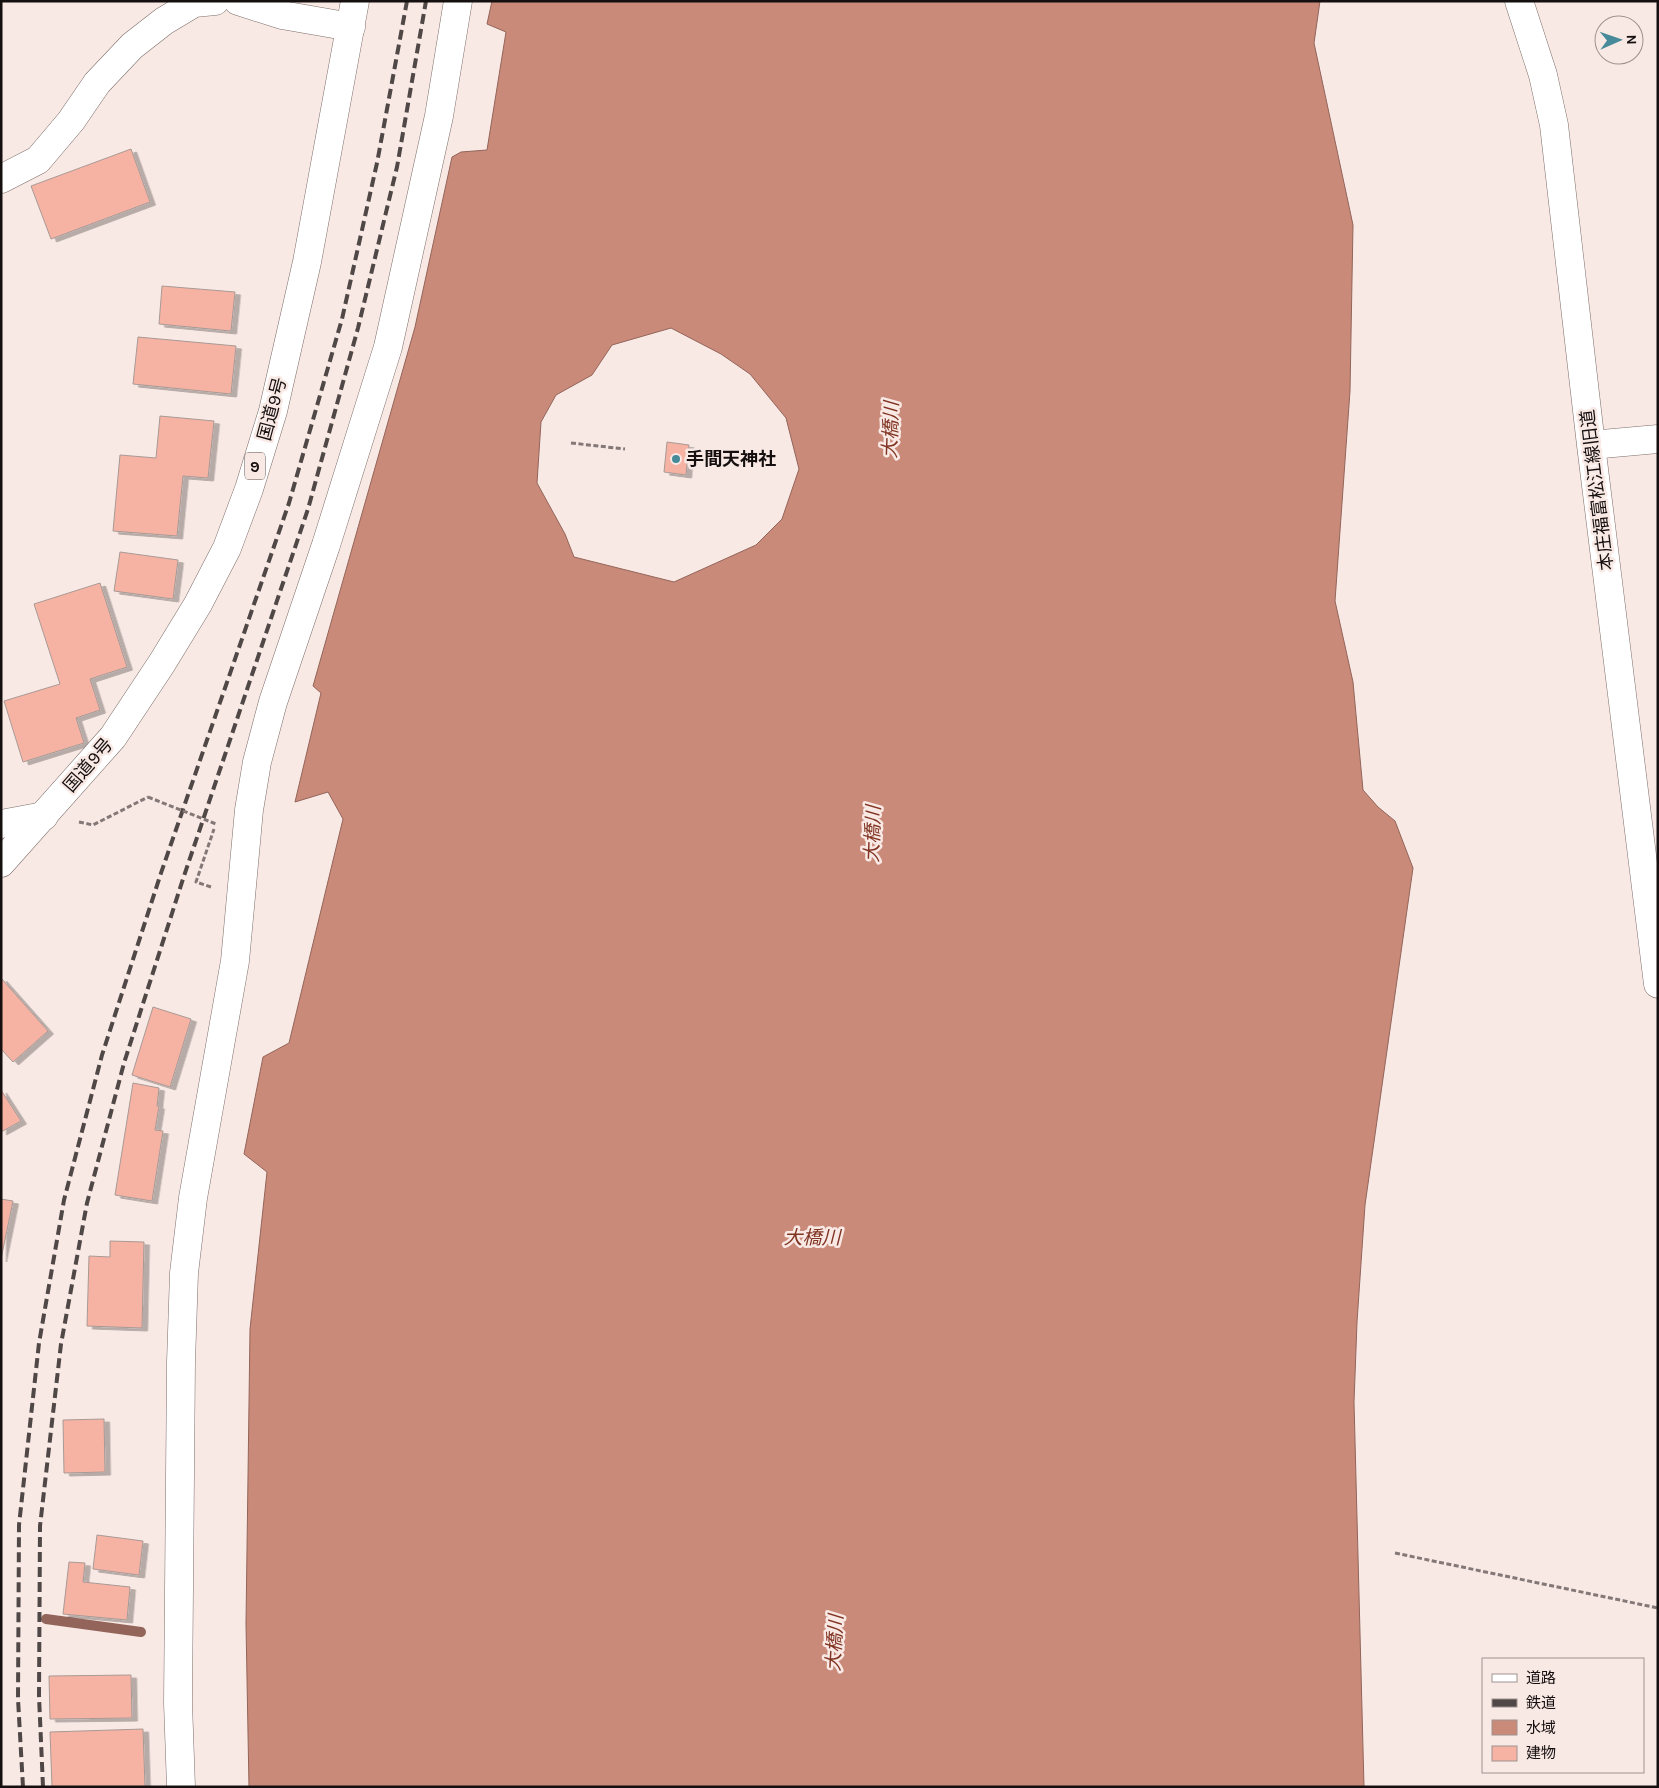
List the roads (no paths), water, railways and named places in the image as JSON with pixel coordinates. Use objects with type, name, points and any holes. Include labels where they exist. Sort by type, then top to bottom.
[{"type":"main road","points":[[1,179],[38,160],[71,121],[97,82],[132,46],[164,21],[194,3],[215,1]]},
{"type":"main road","points":[[238,1],[282,16],[353,14]]},
{"type":"main road","points":[[181,1787],[178,1683],[181,1362],[184,1273],[193,1198],[235,961],[249,810],[257,762],[273,702],[326,545],[388,347],[439,116],[458,1]]},
{"type":"main road","name":"本庄福富松江線旧道","points":[[1518,1],[1543,76],[1554,125],[1658,984]]},
{"type":"main road","name":"国道9号","points":[[1,863],[114,737],[188,621],[227,548],[273,411],[308,262],[353,14]]},
{"type":"main road","points":[[1592,445],[1658,439]]},
{"type":"main road","points":[[1,824],[44,816]]},
{"type":"water","name":"大橋川","points":[[492,1],[1320,1],[1314,43],[1353,225],[1350,391],[1335,601],[1353,682],[1363,790],[1378,807],[1395,821],[1413,868],[1365,1205],[1357,1322],[1354,1402],[1364,1787],[249,1787],[246,1624],[250,1329],[267,1172],[244,1154],[263,1057],[289,1043],[343,819],[328,792],[295,802],[321,693],[313,686],[415,327],[452,157],[461,152],[487,150],[506,32],[487,24]],"holes":[[[671,328],[721,354],[750,374],[786,418],[799,469],[782,519],[756,545],[674,582],[574,557],[565,534],[537,483],[541,422],[556,395],[592,375],[612,345]]]},
{"type":"waterway","points":[[46,1619],[141,1632]]},
{"type":"railway","points":[[23,1787],[18,1699],[19,1525],[39,1343],[64,1200],[102,1055],[161,873],[289,503],[342,319],[377,163],[407,1]]},
{"type":"railway","points":[[43,1787],[39,1696],[40,1526],[61,1344],[87,1203],[124,1063],[183,879],[308,509],[358,328],[397,167],[426,1]]},
{"type":"place","name":"手間天神社","points":[[676,459]]}]
